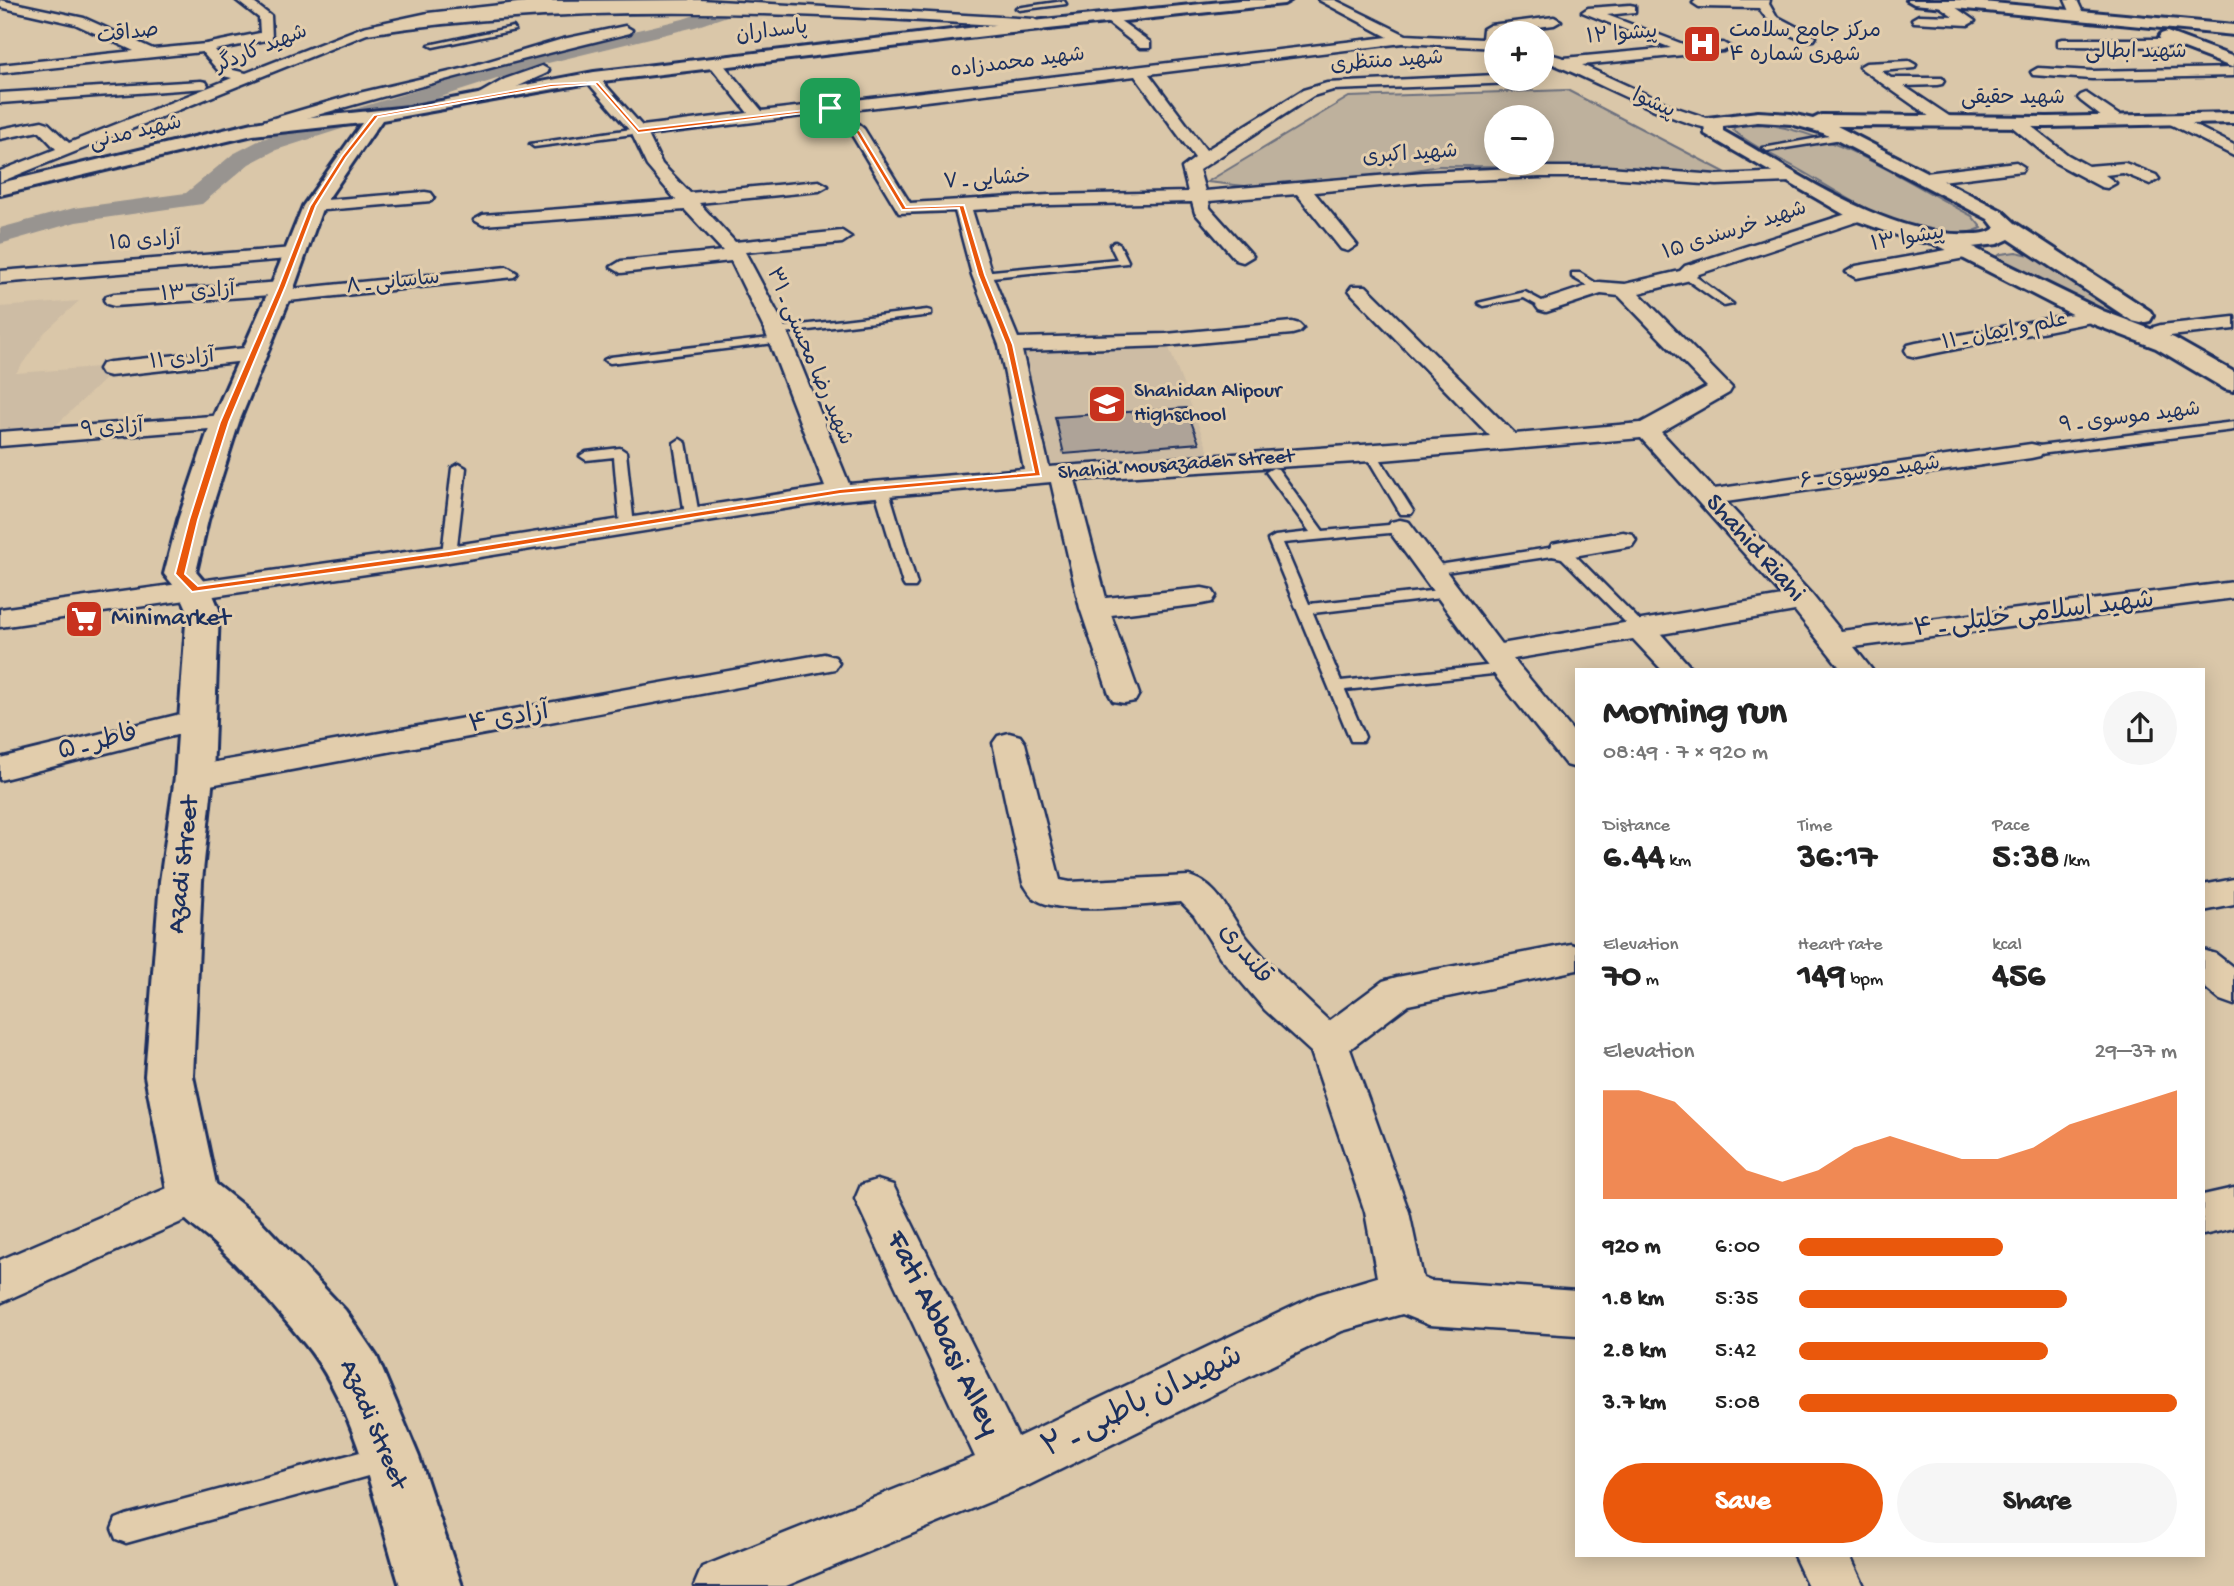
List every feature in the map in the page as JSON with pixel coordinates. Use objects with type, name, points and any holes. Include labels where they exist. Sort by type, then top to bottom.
[{"type":"street","name":"صداقت","points":[[0,69],[206,48],[267,36],[265,16],[242,0]]},
{"type":"street","name":"پاسداران","points":[[284,125],[371,107],[443,106],[634,72],[1037,25],[1284,0]]},
{"type":"street","points":[[1325,0],[1404,39]]},
{"type":"street","points":[[1914,0],[2234,30]]},
{"type":"street","points":[[2071,0],[2078,15]]},
{"type":"street","name":"شهید کاردگر","points":[[0,177],[363,31],[405,16],[464,6],[499,16],[603,1],[716,3],[1037,25]]},
{"type":"street","points":[[1699,3],[1763,2],[1771,19],[1809,37]]},
{"type":"street","points":[[0,3],[79,21],[150,53]]},
{"type":"street","points":[[1919,19],[1968,21],[1941,3]]},
{"type":"street","points":[[1015,4],[1037,25]]},
{"type":"street","points":[[1630,9],[1588,12],[1691,50]]},
{"type":"street","points":[[1112,19],[1145,45]]},
{"type":"street","points":[[2123,20],[2234,63]]},
{"type":"street","name":"پاسداران","points":[[551,86],[1006,35],[1037,25]]},
{"type":"street","points":[[371,107],[477,69],[568,42],[625,30]]},
{"type":"street","name":"شهید محمدزاده","points":[[638,131],[1404,39],[1484,43]]},
{"type":"street","points":[[1257,42],[1281,54]]},
{"type":"street","points":[[2063,43],[2182,43]]},
{"type":"street","name":"پیشوا ۱۲","points":[[1566,62],[1723,47]]},
{"type":"street","points":[[206,48],[228,73],[244,80]]},
{"type":"street","points":[[1554,59],[1566,62]]},
{"type":"street","name":"پیشوا","points":[[1566,62],[1682,118],[1713,125]]},
{"type":"street","points":[[1046,65],[1065,80]]},
{"type":"street","points":[[1909,65],[1866,67],[1947,121]]},
{"type":"street","points":[[478,99],[510,82],[549,67]]},
{"type":"street","points":[[719,68],[758,116]]},
{"type":"street","points":[[1139,71],[1205,160],[1190,168],[1193,185],[1200,197],[1201,209],[1243,256]]},
{"type":"street","name":"شهید ابطالی","points":[[2038,72],[2092,75],[2234,72]]},
{"type":"street","points":[[965,74],[981,90]]},
{"type":"street","points":[[1555,78],[1596,77]]},
{"type":"street","points":[[0,99],[244,80]]},
{"type":"street","name":"شهید منتظری","points":[[1205,160],[1308,93],[1332,86],[1484,80]]},
{"type":"street","points":[[1888,82],[1937,81]]},
{"type":"street","name":"شهید رضا محسنی ـ ۳۱","points":[[596,83],[638,131],[655,166],[735,252],[778,335],[840,492]]},
{"type":"street","points":[[900,83],[914,98]]},
{"type":"street","points":[[2085,98],[2117,121]]},
{"type":"street","points":[[253,129],[371,107],[423,102],[443,106]]},
{"type":"street","name":"Azadi Street","points":[[371,107],[344,158],[313,206],[225,422],[193,520],[180,574],[195,590],[203,609],[194,777],[181,881],[169,1076],[193,1196],[238,1232],[326,1328],[357,1376],[390,1457],[431,1586]]},
{"type":"street","name":"خشایی ـ ۷","points":[[830,108],[858,132],[905,209],[1049,200],[1200,197]]},
{"type":"street","points":[[2234,323],[2163,337],[2094,316],[1969,252],[1935,238],[1883,226],[1859,215],[1714,134],[1713,122],[1735,118],[1791,120],[1830,129],[1844,136],[1995,215],[2007,228],[2163,337],[2234,383]]},
{"type":"street","name":"شهید حقیقی","points":[[1791,120],[2016,122],[2234,118]]},
{"type":"street","points":[[729,120],[745,137]]},
{"type":"street","points":[[2176,121],[2234,151]]},
{"type":"street","points":[[2016,122],[2082,172],[2107,183]]},
{"type":"street","name":"شهید مدنی","points":[[0,189],[253,129],[284,125]]},
{"type":"street","points":[[0,134],[42,126],[67,150]]},
{"type":"street","points":[[1926,178],[2016,167]]},
{"type":"street","points":[[2082,172],[2125,168],[2150,178]]},
{"type":"street","name":"شهید اکبری","points":[[1200,197],[1424,177],[1540,172],[1608,172],[1717,180],[1791,177]]},
{"type":"street","points":[[483,220],[687,202],[820,186]]},
{"type":"street","points":[[1302,188],[1349,245]]},
{"type":"street","points":[[313,206],[425,197]]},
{"type":"street","points":[[962,206],[982,275],[1010,345],[1124,694]]},
{"type":"street","name":"شهید خرسندی ۱۵","points":[[1599,288],[1625,290],[1687,275],[1692,270],[1859,215]]},
{"type":"street","points":[[1935,238],[1986,240],[1998,237],[2007,228]]},
{"type":"street","points":[[621,267],[842,237]]},
{"type":"street","name":"پیشوا ۱۳","points":[[1856,272],[1969,252]]},
{"type":"street","name":"ساسانی ـ ۸","points":[[284,279],[507,273]]},
{"type":"street","name":"آزادی ۱۵","points":[[0,277],[284,279]]},
{"type":"street","name":"آزادی ۱۳","points":[[114,300],[284,279]]},
{"type":"street","points":[[1546,306],[1599,288]]},
{"type":"street","points":[[1359,290],[1510,443]]},
{"type":"street","points":[[1625,290],[1668,337],[1721,388],[1647,430]]},
{"type":"street","name":"علم و ایمان ـ ۱۱","points":[[1916,350],[2094,316]]},
{"type":"street","points":[[1010,345],[1166,340],[1292,328]]},
{"type":"street","points":[[1418,352],[1452,348]]},
{"type":"street","name":"آزادی ۱۱","points":[[110,369],[254,354]]},
{"type":"street","name":"آزادی ۹","points":[[0,439],[225,422]]},
{"type":"street","name":"Shahid Mousazadeh Street","points":[[0,618],[449,554],[840,492],[1050,474],[1371,454],[1647,430]]},
{"type":"street","name":"Shahid Riahi","points":[[1647,430],[1801,601],[1855,668]]},
{"type":"street","name":"شهید موسوی ـ ۶","points":[[1708,497],[2031,451]]},
{"type":"street","points":[[1403,519],[1440,582],[1499,661],[1574,750]]},
{"type":"street","points":[[1562,550],[1623,540]]},
{"type":"street","name":"شهید اسلامی خلیلی ـ ۴","points":[[1834,641],[2234,590]]},
{"type":"street","points":[[1094,608],[1202,596]]},
{"type":"street","points":[[1499,661],[1640,629],[1801,601]]},
{"type":"street","points":[[1640,629],[1676,668]]},
{"type":"street","name":"آزادی ۴","points":[[194,777],[824,663]]},
{"type":"street","name":"فاطر ـ ۵","points":[[0,769],[197,720]]},
{"type":"street","name":"قلندری","points":[[1010,743],[1041,883],[1049,891],[1070,895],[1189,889],[1206,906],[1233,947],[1279,999],[1328,1044],[1387,1212],[1403,1292]]},
{"type":"street","points":[[2205,898],[2234,892]]},
{"type":"street","points":[[1328,1044],[1397,992],[1571,958]]},
{"type":"street","points":[[2205,966],[2234,990]]},
{"type":"street","points":[[0,1282],[193,1196]]},
{"type":"street","name":"Fati Abbasi Alley","points":[[877,1199],[1007,1469]]},
{"type":"street","points":[[2205,1215],[2234,1208]]},
{"type":"street","points":[[1403,1292],[1429,1303],[1575,1313]]},
{"type":"street","name":"شهیدان باطبی ـ ۲","points":[[722,1586],[1007,1469],[1334,1311],[1403,1292]]},
{"type":"street","points":[[1822,1557],[1837,1586]]},
{"type":"lane","points":[[1015,4],[1064,4]]},
{"type":"lane","points":[[433,44],[514,30],[499,16]]},
{"type":"lane","points":[[534,144],[638,131]]},
{"type":"lane","points":[[1767,148],[1844,136]]},
{"type":"lane","points":[[982,275],[1123,261],[1115,245]]},
{"type":"lane","points":[[1576,275],[1599,288]]},
{"type":"lane","points":[[1687,275],[1728,304]]},
{"type":"lane","points":[[1483,303],[1525,295],[1546,306]]},
{"type":"lane","points":[[610,360],[927,313]]},
{"type":"lane","name":"شهید موسوی ـ ۹","points":[[2031,451],[2234,426]]},
{"type":"lane","points":[[680,443],[692,515]]},
{"type":"lane","points":[[586,456],[620,452],[627,526]]},
{"type":"lane","points":[[1357,737],[1275,540],[1403,519],[1371,454]]},
{"type":"lane","points":[[449,554],[458,468]]},
{"type":"lane","points":[[1273,472],[1318,534]]},
{"type":"lane","points":[[881,488],[910,584]]},
{"type":"lane","points":[[1304,609],[1440,582],[1562,550],[1640,629]]},
{"type":"lane","points":[[1336,686],[1499,661]]},
{"type":"lane","points":[[126,1529],[390,1457]]},
{"type":"shaded area","points":[[1567,90],[1732,176],[1629,167],[1554,167],[1554,105],[1484,105],[1484,166],[1439,166],[1292,191],[1207,182],[1349,97]]},
{"type":"shaded area","points":[[1752,123],[1809,134],[1837,145],[1893,172],[1972,216],[1982,228],[1960,234],[1936,233],[1887,218],[1764,151],[1733,130],[1735,127]]},
{"type":"shaded area","points":[[2016,252],[2039,257],[2130,324],[1993,259],[2001,254]]},
{"type":"shaded area","points":[[79,301],[44,333],[16,373],[112,366],[106,378],[53,428],[0,430],[0,307]]},
{"type":"shaded area","name":"Shahidan Alipour Highschool","points":[[1166,340],[1213,463],[1038,475],[1010,345]]},
{"type":"building","points":[[1186,408],[1199,443],[1064,454],[1055,417]]},
{"type":"waterway","points":[[0,236],[74,215],[193,199],[241,159],[268,145],[313,129],[537,60],[689,23],[756,0]]},
{"type":"place","name":"مرکز جامع سلامت شهری شماره ۴","points":[[1702,44]]},
{"type":"place","name":"Shahidan Alipour Highschool","points":[[1107,404]]},
{"type":"place","name":"Minimarket","points":[[84,619]]},
{"type":"route","points":[[596,83],[638,131],[830,108],[858,132],[905,209],[962,206],[982,275],[1010,345],[1038,475],[840,492],[449,554],[195,590],[180,574],[193,520],[225,422],[282,288],[313,206],[344,158],[376,116],[551,86],[596,83]]}]
